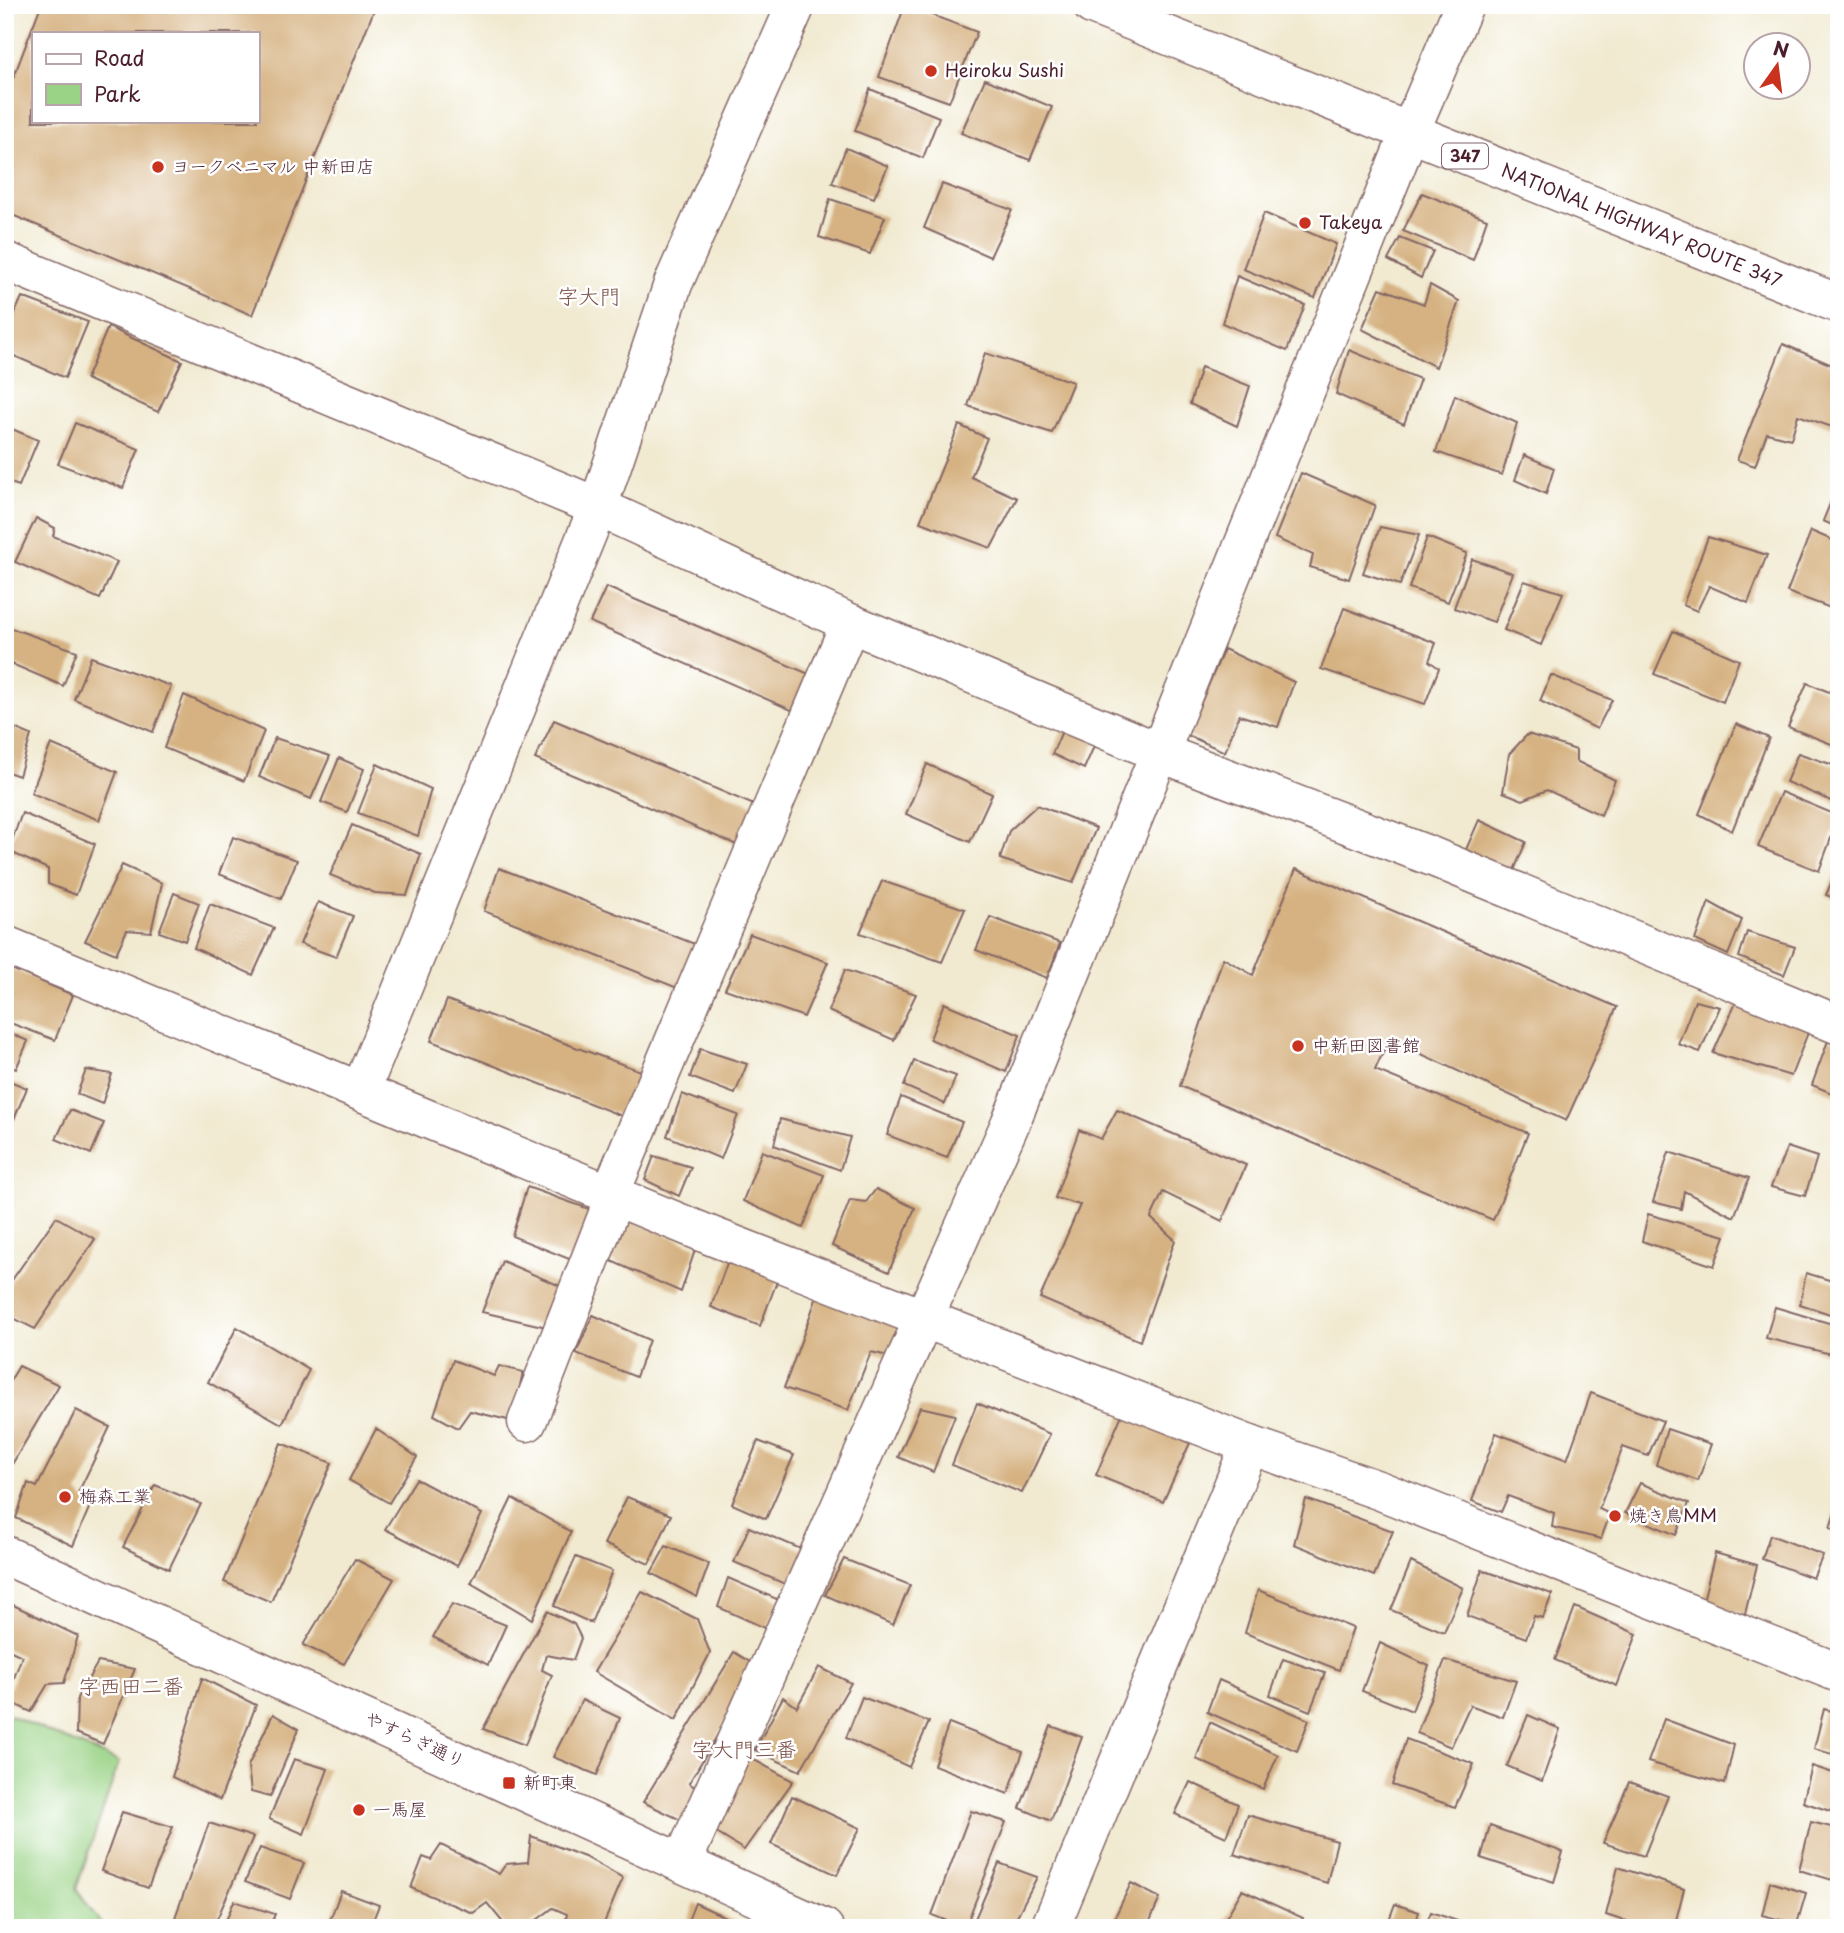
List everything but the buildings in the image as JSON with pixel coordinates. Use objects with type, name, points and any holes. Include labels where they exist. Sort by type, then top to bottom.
[{"type":"main road","points":[[361,1090],[598,507],[673,284],[796,5]]},
{"type":"main road","name":"NATIONAL HIGHWAY ROUTE 347","points":[[1092,5],[1839,304]]},
{"type":"main road","points":[[681,1863],[1010,1124],[1409,134],[1464,5]]},
{"type":"main road","points":[[5,261],[598,507],[850,623],[1161,753],[1433,857],[1839,1025]]},
{"type":"main road","points":[[527,1422],[608,1214],[610,1194],[850,623]]},
{"type":"main road","points":[[5,945],[610,1194],[925,1320],[1250,1446],[1381,1491],[1839,1673]]},
{"type":"main road","points":[[1050,1928],[1250,1446]]},
{"type":"main road","name":"やすらぎ通り","points":[[5,1555],[824,1928]]},
{"type":"green space","points":[[5,1713],[119,1762],[76,1889],[104,1928],[5,1928]]},
{"type":"place","name":"Heiroku Sushi","points":[[931,71]]},
{"type":"place","name":"ヨークベニマル 中新田店","points":[[158,167]]},
{"type":"place","name":"Takeya","points":[[1305,223]]},
{"type":"place","name":"中新田図書館","points":[[1298,1046]]},
{"type":"place","name":"梅森工業","points":[[65,1497]]},
{"type":"place","name":"焼き鳥MM","points":[[1615,1516]]},
{"type":"place","name":"新町東","points":[[509,1783]]},
{"type":"place","name":"一馬屋","points":[[359,1810]]},
{"type":"district","name":"字大門","points":[[589,297]]},
{"type":"district","name":"字西田二番","points":[[131,1687]]},
{"type":"district","name":"字大門三番","points":[[744,1750]]}]
